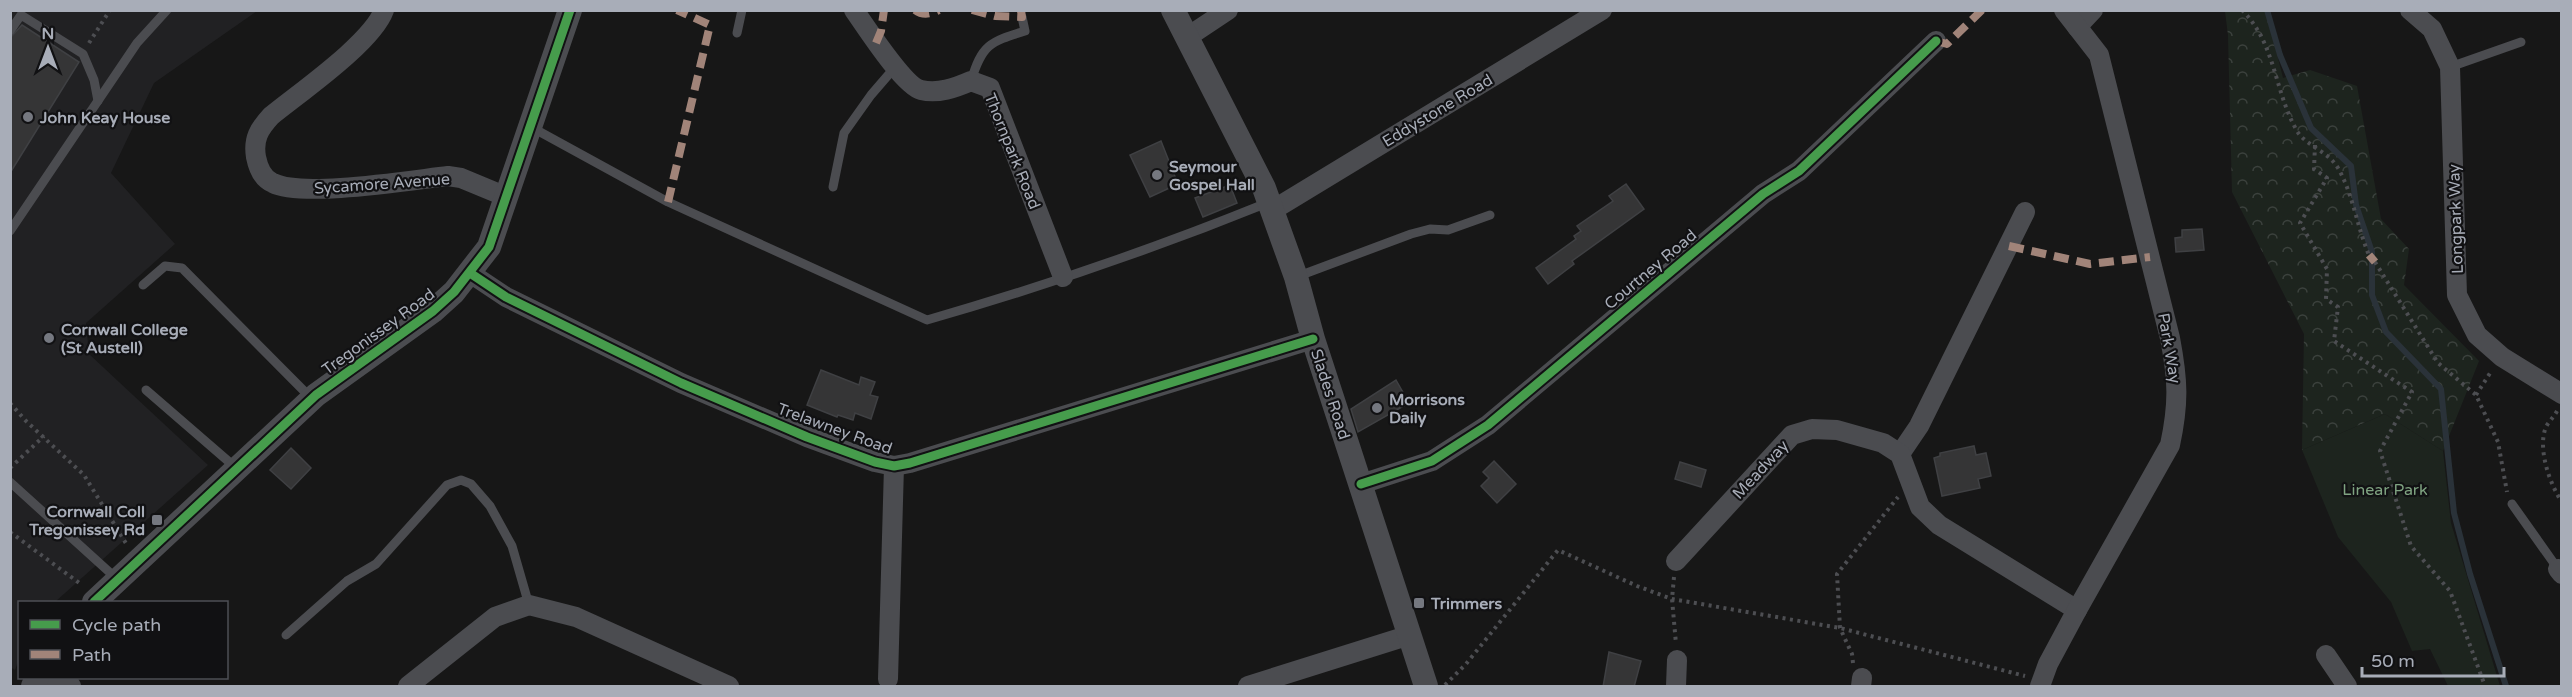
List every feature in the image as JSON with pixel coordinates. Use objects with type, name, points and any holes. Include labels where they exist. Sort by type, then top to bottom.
[{"type":"street","name":"Sycamore Avenue","points":[[384,10],[381,18],[359,44],[271,116],[259,130],[254,146],[258,167],[272,183],[298,189],[448,176],[461,178],[507,197]]},
{"type":"street","name":"Tregonissey Road","points":[[97,600],[312,399],[433,311],[470,273],[489,247],[570,10]]},
{"type":"street","name":"Thornpark Road","points":[[854,10],[905,79],[918,89],[933,91],[951,89],[971,81],[990,88],[1063,277]]},
{"type":"street","name":"Slades Road","points":[[1173,10],[1271,206],[1296,277],[1313,339],[1426,687]]},
{"type":"street","points":[[1186,38],[1228,10]]},
{"type":"street","name":"Eddystone Road","points":[[1271,206],[1602,10]]},
{"type":"street","name":"Park Way","points":[[2040,683],[2077,609],[2169,445],[2177,414],[2178,378],[2170,338],[2099,55],[2064,10]]},
{"type":"street","points":[[2077,27],[2093,10]]},
{"type":"street","name":"Longpark Way","points":[[2410,10],[2432,29],[2451,67],[2457,295],[2477,335],[2502,357],[2560,400]]},
{"type":"street","name":"Courtney Road","points":[[1361,484],[1432,461],[1488,425],[1763,194],[1799,171],[1936,41]]},
{"type":"street","points":[[2025,212],[1919,426],[1900,454],[1920,507],[1939,525],[2077,609]]},
{"type":"street","name":"Trelawney Road","points":[[470,273],[506,297],[681,383],[807,437],[875,462],[894,466],[1313,339]]},
{"type":"street","name":"Meadway","points":[[1676,561],[1792,435],[1812,429],[1837,430],[1884,443],[1900,454]]},
{"type":"street","points":[[888,679],[894,466]]},
{"type":"street","points":[[408,687],[495,617],[529,605],[576,617],[729,687]]},
{"type":"street","points":[[1248,687],[1410,635]]},
{"type":"street","points":[[2326,656],[2347,687]]},
{"type":"street","points":[[1676,687],[1677,660]]},
{"type":"street","points":[[54,679],[71,687]]},
{"type":"lane","points":[[10,231],[137,44],[167,10]]},
{"type":"lane","points":[[736,33],[742,10]]},
{"type":"lane","points":[[10,31],[21,15],[83,54],[94,80],[98,101]]},
{"type":"lane","points":[[971,81],[978,58],[995,40],[1025,32],[1022,17]]},
{"type":"lane","points":[[2451,67],[2521,42]]},
{"type":"lane","points":[[832,187],[844,133],[871,95],[896,66]]},
{"type":"lane","points":[[531,127],[668,202],[927,320],[992,301],[1271,206]]},
{"type":"lane","points":[[1296,277],[1412,234],[1430,229],[1448,230],[1490,215]]},
{"type":"lane","points":[[142,285],[165,266],[182,268],[312,399]]},
{"type":"lane","points":[[146,390],[238,469]]},
{"type":"lane","points":[[286,634],[347,581],[376,564],[447,485],[461,480],[471,484],[490,506],[512,546],[529,605]]},
{"type":"lane","points":[[10,482],[119,580]]},
{"type":"lane","points":[[2512,504],[2560,571]]},
{"type":"path","points":[[83,54],[110,10]]},
{"type":"path","points":[[2242,10],[2265,40],[2285,106],[2299,134],[2324,152],[2337,167],[2369,255]]},
{"type":"path","points":[[2314,146],[2314,169],[2327,178],[2300,223],[2327,269],[2325,299],[2338,307],[2334,341],[2412,392],[2380,451],[2411,546],[2450,591],[2485,687]]},
{"type":"path","points":[[2375,262],[2438,363],[2476,394],[2498,442],[2508,495],[2512,504]]},
{"type":"path","points":[[2476,394],[2502,357]]},
{"type":"path","points":[[2560,400],[2546,428],[2544,459],[2562,502]]},
{"type":"path","points":[[10,402],[26,422],[44,436],[84,475],[137,563]]},
{"type":"path","points":[[10,468],[44,436]]},
{"type":"path","points":[[1861,682],[1854,678],[1852,654],[1840,628],[1838,574],[1910,482]]},
{"type":"path","points":[[10,532],[97,600]]},
{"type":"path","points":[[1444,687],[1466,664],[1558,550],[1637,586],[1672,599],[1840,628],[2040,683]]},
{"type":"path","points":[[1676,561],[1672,599],[1677,660]]},
{"type":"shaded area","name":"Cornwall College (St Austell)","points":[[10,11],[257,11],[154,83],[111,173],[175,244],[86,323],[89,354],[208,465],[56,601],[18,601],[18,662],[15,670],[10,667]]},
{"type":"green space","points":[[2225,11],[2266,11],[2283,78],[2310,70],[2357,86],[2381,219],[2409,249],[2404,285],[2479,361],[2443,451],[2385,414],[2302,450],[2304,334],[2232,192],[2228,35]]},
{"type":"green space","name":"Linear Park","points":[[2385,414],[2443,451],[2451,523],[2500,686],[2448,686],[2430,649],[2412,651],[2391,602],[2338,537],[2302,450]]},
{"type":"building","name":"John Keay House","points":[[22,25],[79,62],[10,173],[10,38]]},
{"type":"building","name":"Seymour Gospel Hall","points":[[1161,141],[1178,184],[1150,197],[1130,155]]},
{"type":"building","points":[[1626,184],[1644,209],[1572,261],[1574,264],[1548,284],[1536,268],[1576,239],[1574,236],[1581,231],[1577,226],[1613,201],[1609,196]]},
{"type":"building","points":[[1230,185],[1237,203],[1203,217],[1195,198]]},
{"type":"building","points":[[2202,229],[2204,250],[2176,252],[2175,238],[2182,237],[2182,230]]},
{"type":"building","points":[[821,370],[859,385],[861,377],[875,382],[870,395],[878,397],[871,419],[855,413],[853,420],[838,415],[837,417],[807,405]]},
{"type":"building","name":"Morrisons Daily","points":[[1396,380],[1409,403],[1358,432],[1351,409]]},
{"type":"building","points":[[1974,446],[1976,455],[1986,453],[1991,476],[1978,479],[1980,488],[1942,496],[1934,458],[1940,456],[1940,453]]},
{"type":"building","points":[[291,448],[311,468],[291,489],[270,470]]},
{"type":"building","points":[[1494,461],[1516,484],[1497,503],[1481,486],[1489,478],[1483,472]]},
{"type":"building","points":[[1680,462],[1706,470],[1701,487],[1675,479]]},
{"type":"building","points":[[1609,652],[1641,661],[1634,687],[1603,687]]},
{"type":"waterway","points":[[2267,10],[2280,55],[2311,128],[2351,166],[2356,205],[2372,252],[2372,295],[2386,332],[2441,389],[2454,513],[2470,574],[2506,686]]},
{"type":"marked path","points":[[668,202],[710,25],[677,10]]},
{"type":"marked path","points":[[876,43],[881,31],[884,10]]},
{"type":"marked path","points":[[915,10],[927,14],[939,10]]},
{"type":"marked path","points":[[972,10],[995,16],[1022,17],[1021,10]]},
{"type":"marked path","points":[[1936,41],[1947,44],[1982,10]]},
{"type":"marked path","points":[[2009,246],[2090,264],[2150,257]]},
{"type":"marked path","points":[[2369,255],[2375,262]]},
{"type":"cycle path","points":[[95,601],[316,395],[433,311],[454,292],[489,247],[570,10]]},
{"type":"cycle path","points":[[1361,484],[1432,461],[1488,425],[1763,194],[1799,171],[1936,41]]},
{"type":"cycle path","points":[[470,273],[506,297],[681,383],[807,437],[875,462],[894,466],[1313,339]]},
{"type":"place","name":"John Keay House","points":[[28,117]]},
{"type":"place","name":"Seymour Gospel Hall","points":[[1157,175]]},
{"type":"place","name":"Cornwall College (St Austell)","points":[[49,338]]},
{"type":"place","name":"Morrisons Daily","points":[[1377,408]]},
{"type":"place","name":"Cornwall Coll Tregonissey Rd","points":[[157,520]]},
{"type":"place","name":"Trimmers","points":[[1419,603]]}]
